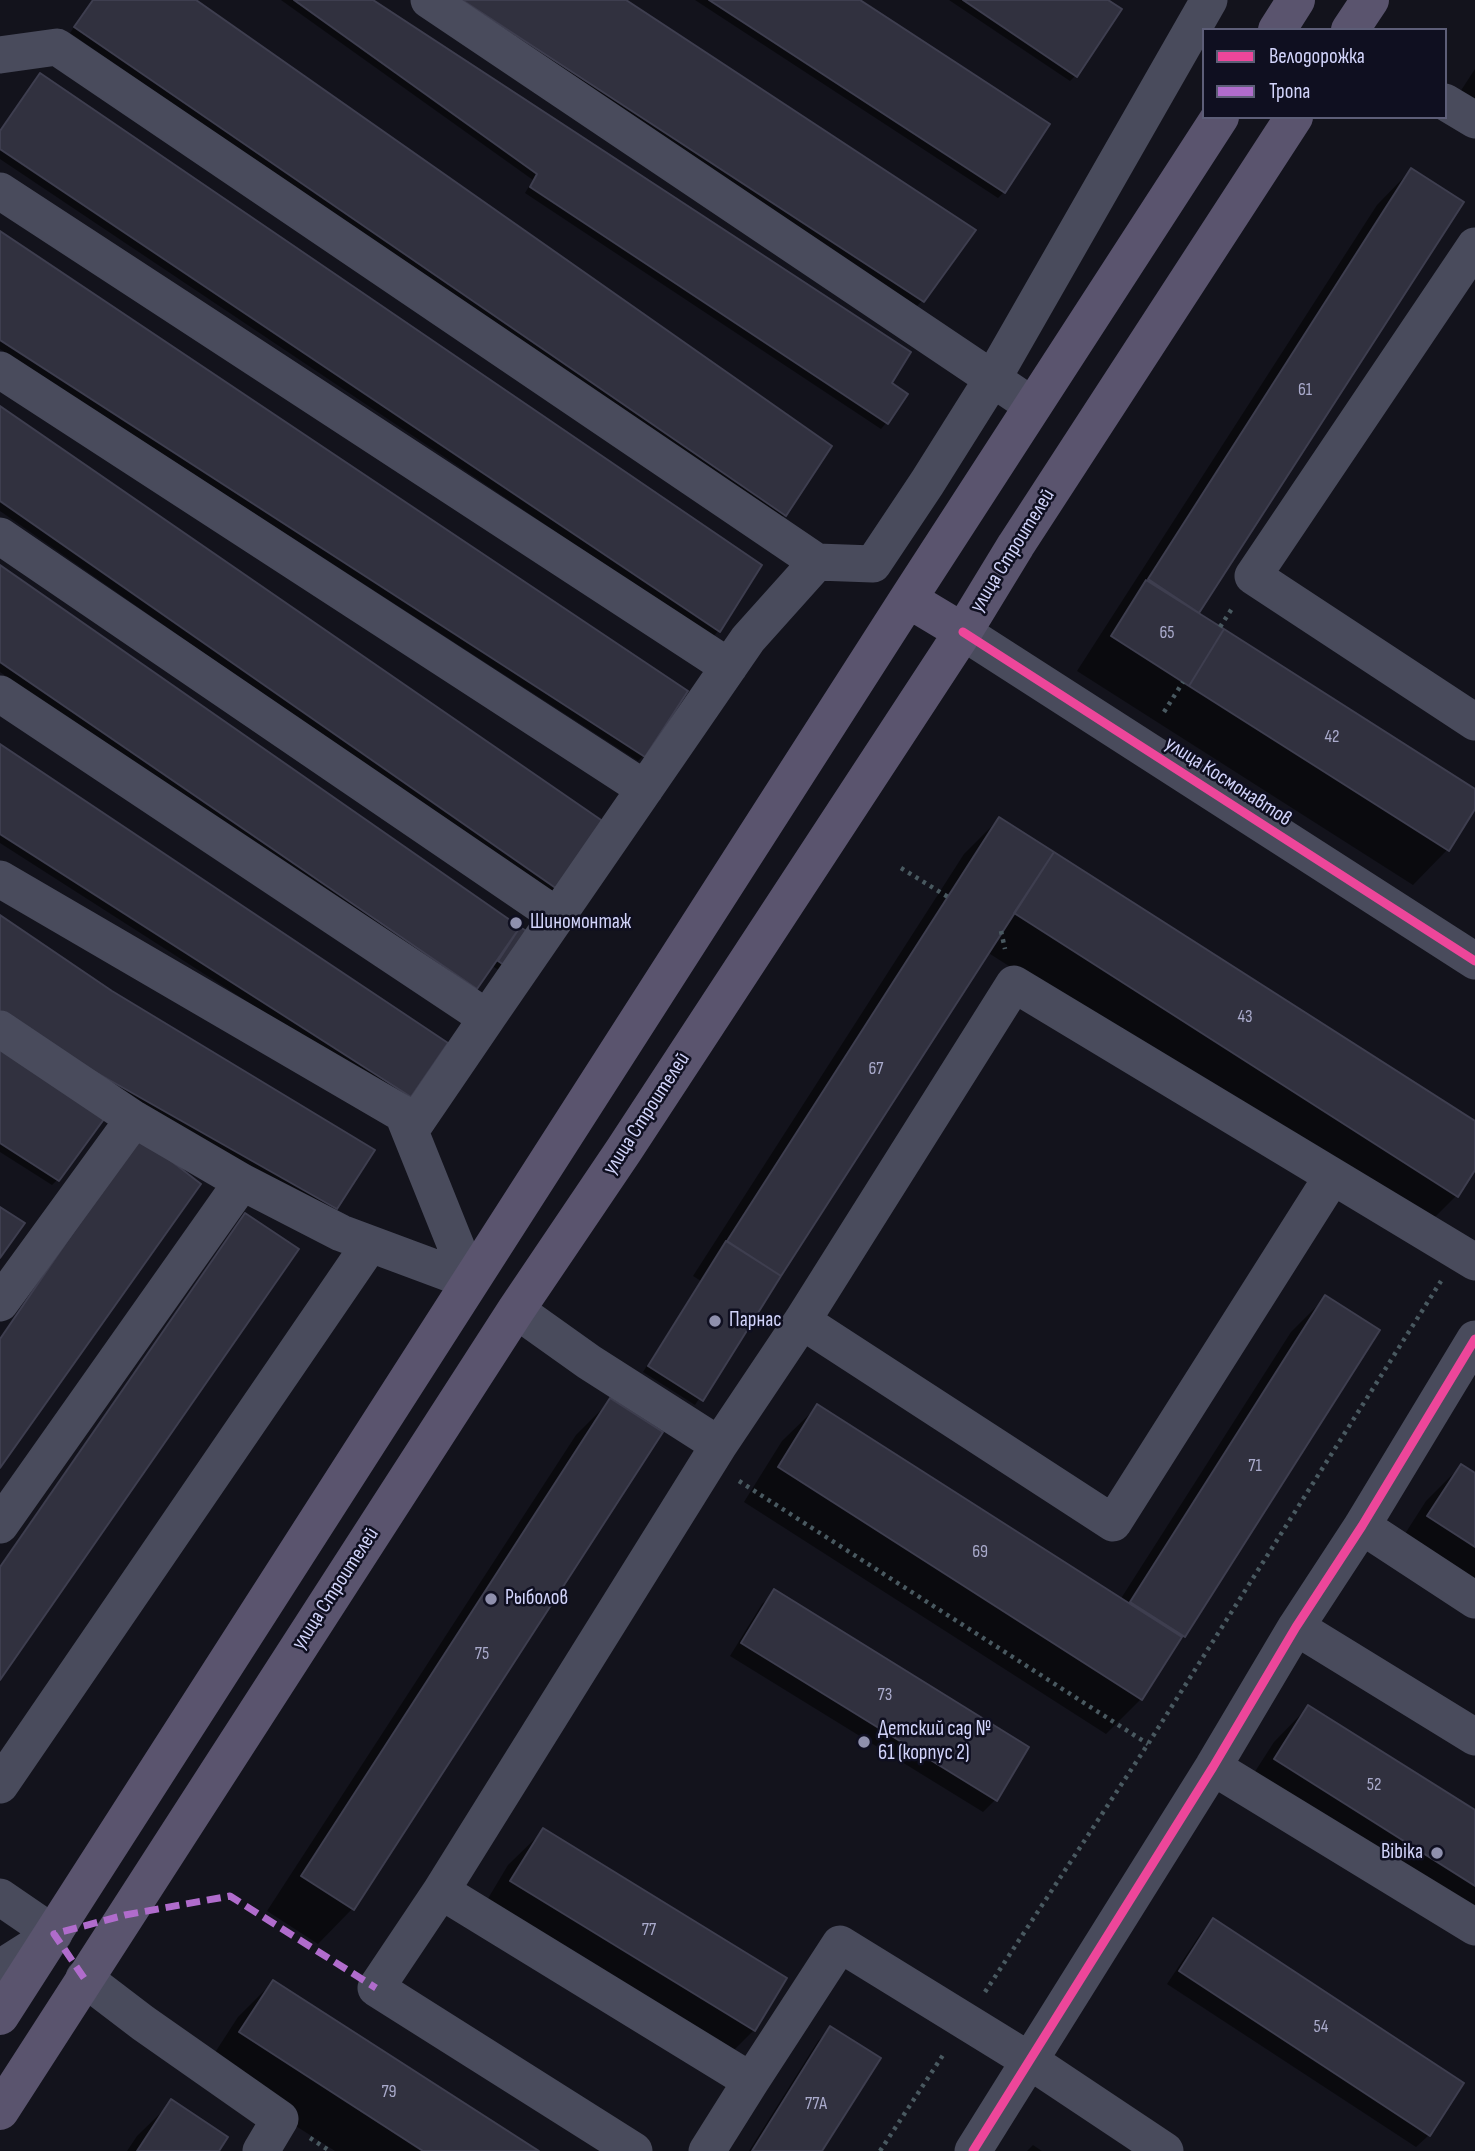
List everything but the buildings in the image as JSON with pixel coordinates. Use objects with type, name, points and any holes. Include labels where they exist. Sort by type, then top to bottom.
[{"type":"main road","points":[[1278,28],[1296,0]]},
{"type":"main road","points":[[1351,28],[1370,0]]},
{"type":"main road","points":[[0,2016],[1219,119]]},
{"type":"main road","name":"улица Строителей","points":[[0,2111],[516,1310],[963,632],[1031,522],[1293,119]]},
{"type":"main road","points":[[908,599],[963,632]]},
{"type":"main road","points":[[470,1282],[516,1310]]},
{"type":"street","points":[[429,0],[1033,407]]},
{"type":"street","points":[[0,55],[57,47],[817,562],[873,564],[993,378],[1196,5]]},
{"type":"street","points":[[1447,103],[1475,120]]},
{"type":"street","points":[[0,191],[729,667]]},
{"type":"street","points":[[1475,246],[1253,576],[1475,722]]},
{"type":"street","points":[[0,370],[645,789]]},
{"type":"street","points":[[0,536],[557,916]]},
{"type":"street","points":[[410,1131],[748,639],[817,562]]},
{"type":"street","name":"улица Космонавтов","points":[[963,632],[1473,954]]},
{"type":"street","points":[[0,694],[487,1018]]},
{"type":"street","points":[[0,879],[403,1114],[470,1282]]},
{"type":"street","points":[[634,2151],[376,1988],[441,1891],[714,1454],[802,1321],[1014,984],[1467,1257]]},
{"type":"street","points":[[0,1029],[134,1119],[242,1182],[341,1233],[470,1282]]},
{"type":"street","points":[[0,1303],[134,1119]]},
{"type":"street","points":[[802,1321],[1113,1523],[1332,1177]]},
{"type":"street","points":[[0,1525],[242,1182]]},
{"type":"street","points":[[0,1785],[370,1244]]},
{"type":"street","points":[[516,1310],[714,1454]]},
{"type":"street","points":[[973,2151],[1213,1768],[1296,1627],[1362,1526],[1475,1339]]},
{"type":"street","points":[[1362,1526],[1475,1600]]},
{"type":"street","points":[[1296,1627],[1475,1737]]},
{"type":"street","points":[[1213,1768],[1475,1927]]},
{"type":"street","points":[[441,1891],[751,2081]]},
{"type":"street","points":[[0,1898],[54,1934],[0,1968]]},
{"type":"street","points":[[707,2151],[840,1944],[1030,2061],[1165,2151]]},
{"type":"street","points":[[84,1978],[280,2119],[261,2151]]},
{"type":"path","points":[[1164,712],[1184,682]]},
{"type":"path","points":[[901,868],[947,897]]},
{"type":"path","points":[[880,2151],[1467,1257]]},
{"type":"path","points":[[714,1454],[1147,1744]]},
{"type":"marked path","points":[[84,1978],[54,1934],[125,1915],[230,1896],[376,1988]]},
{"type":"cycle path","points":[[963,632],[1475,961]]},
{"type":"cycle path","points":[[973,2151],[1213,1767],[1296,1627],[1362,1526],[1475,1339]]},
{"type":"place","name":"Шиномонтаж","points":[[516,923]]},
{"type":"place","name":"Парнас","points":[[715,1321]]},
{"type":"place","name":"Рыболов","points":[[491,1599]]},
{"type":"place","name":"Детский сад № 61 (корпус 2)","points":[[864,1742]]},
{"type":"place","name":"Bibika","points":[[1437,1853]]}]
